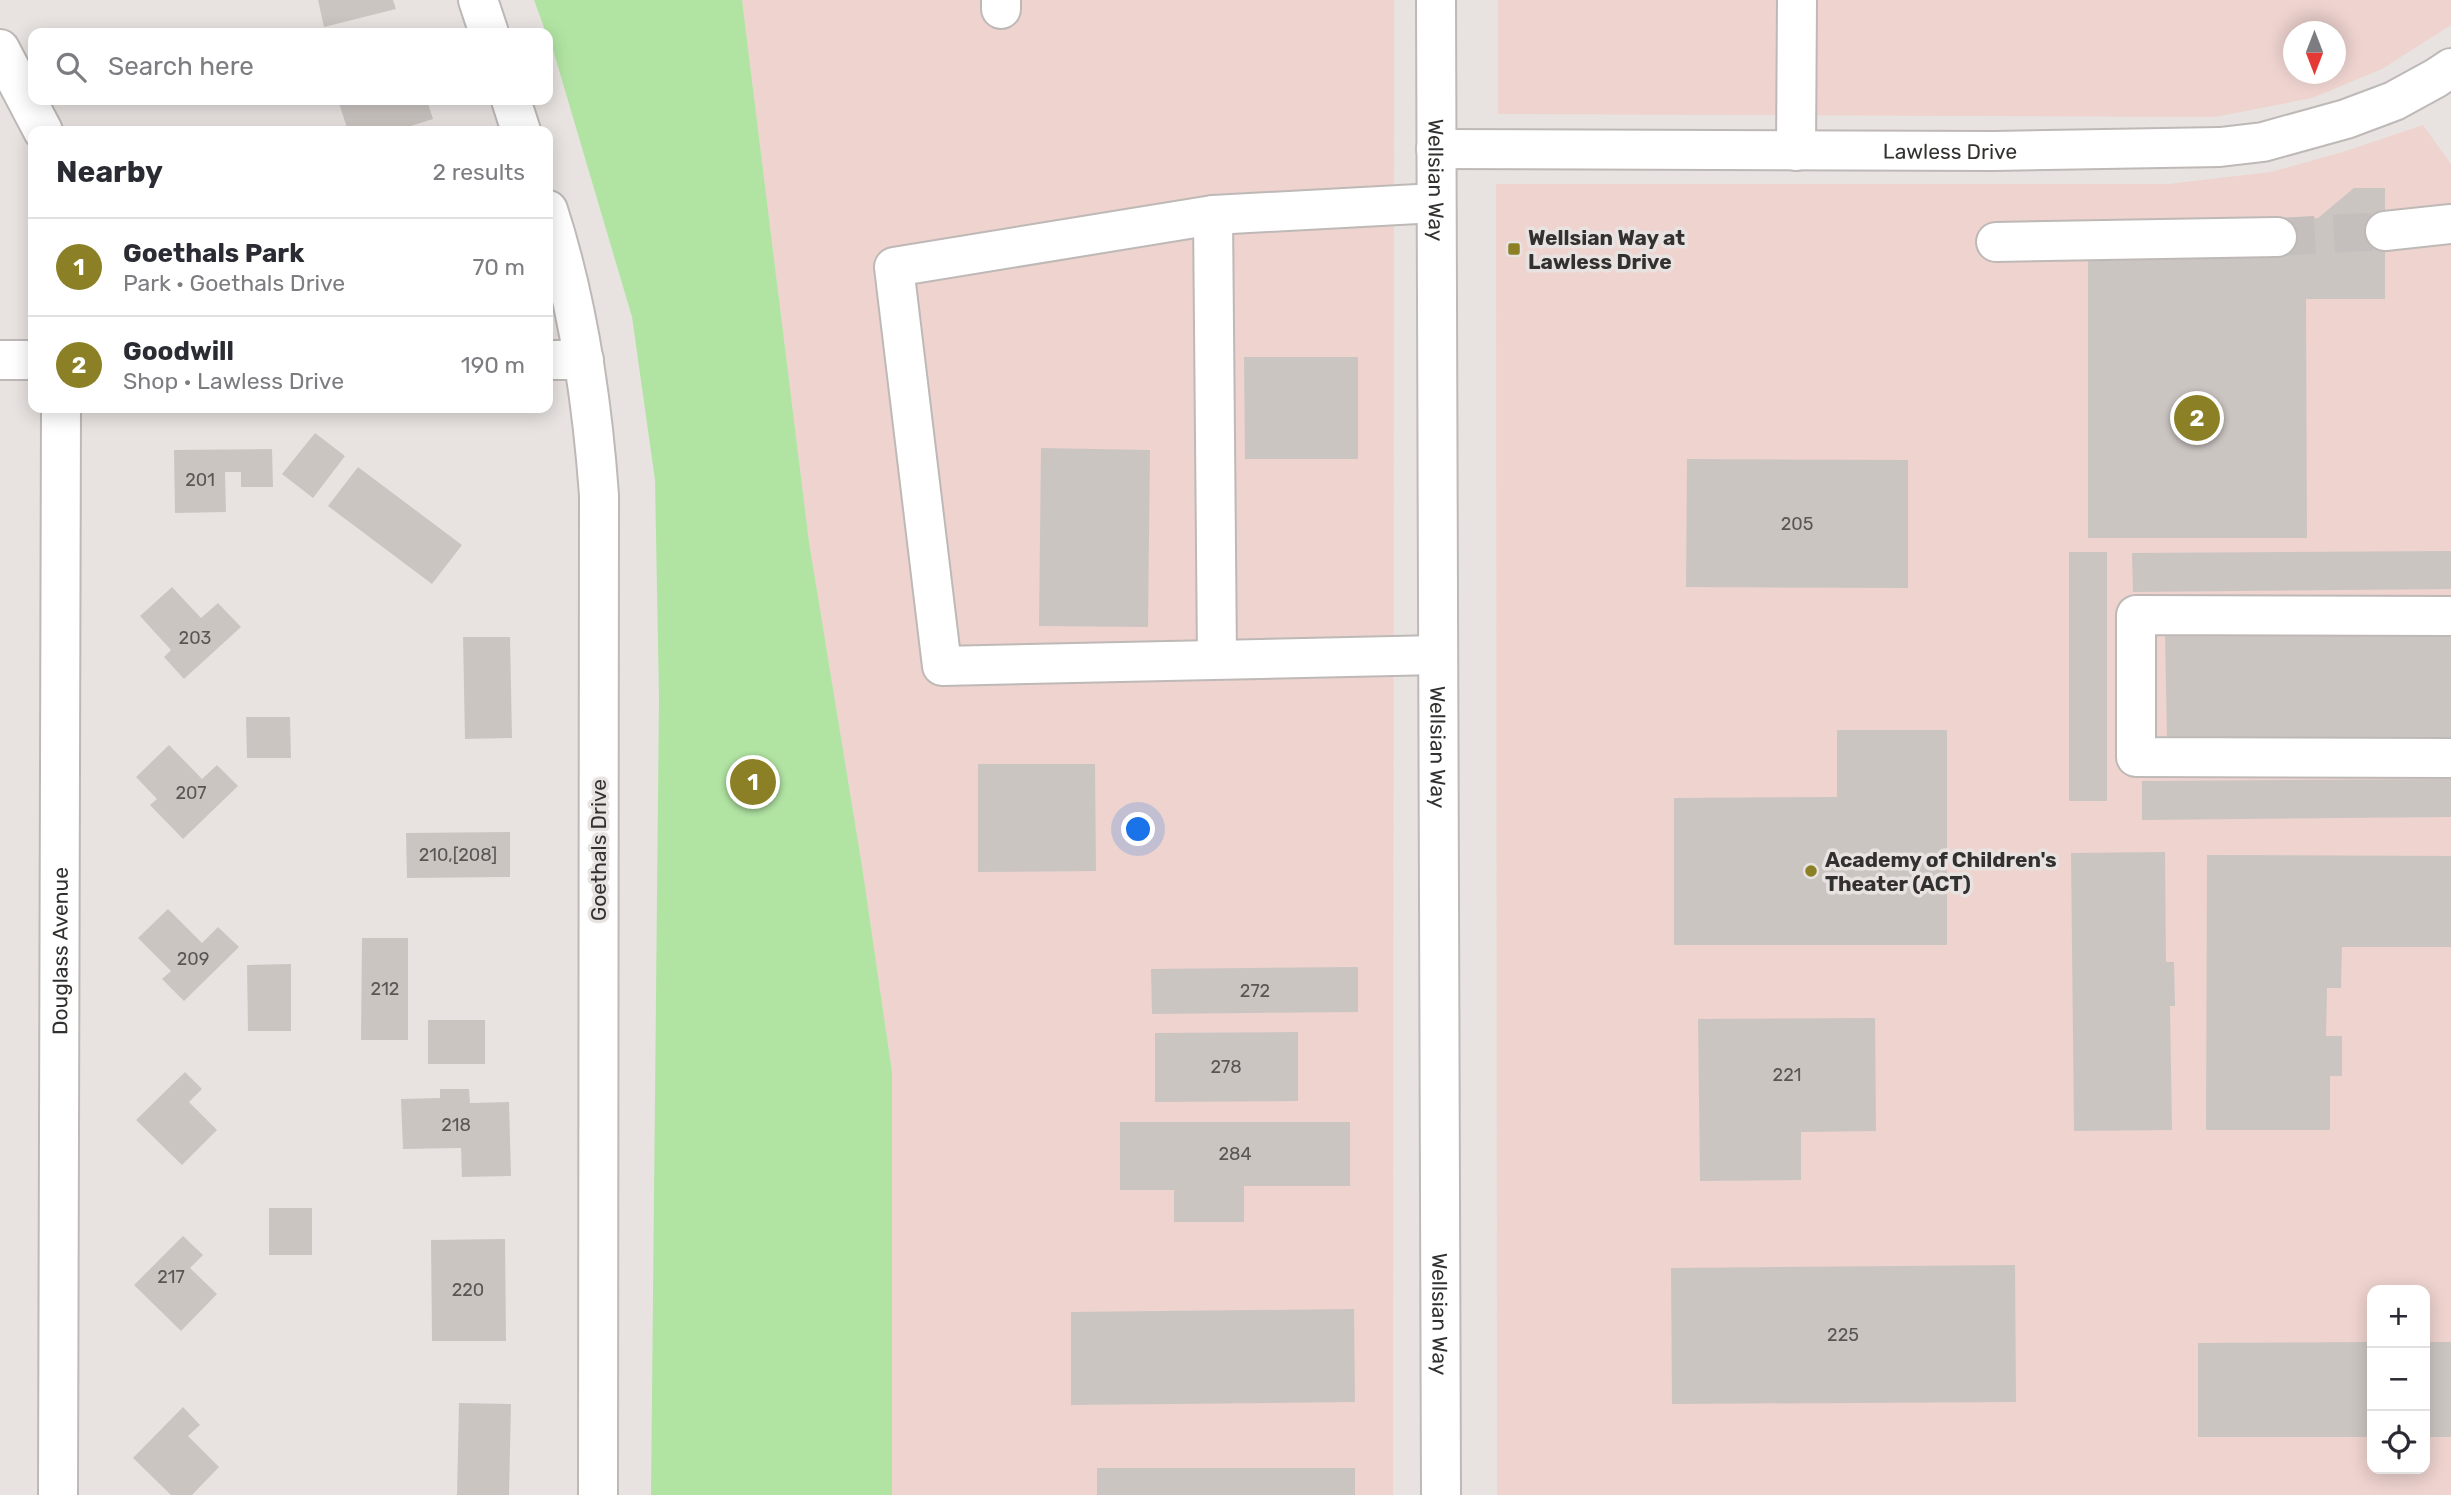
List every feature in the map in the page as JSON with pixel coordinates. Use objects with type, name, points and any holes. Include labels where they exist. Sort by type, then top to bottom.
[{"type":"street","points":[[478,0],[487,28]]},
{"type":"street","name":"Wellsian Way","points":[[1437,0],[1441,1495]]},
{"type":"street","points":[[1796,151],[1797,0]]},
{"type":"street","points":[[0,49],[28,102]]},
{"type":"street","name":"Lawless Drive","points":[[1436,149],[2007,151],[2220,147],[2263,142],[2346,119],[2446,83]]},
{"type":"street","points":[[29,105],[40,126]]},
{"type":"street","points":[[513,105],[519,126]]},
{"type":"street","points":[[1436,204],[1213,215],[894,267],[942,666],[1438,655]]},
{"type":"street","points":[[1213,215],[1217,659]]},
{"type":"street","points":[[2385,232],[2451,224]]},
{"type":"street","name":"Goethals Drive","points":[[553,229],[571,294],[566,360],[594,433],[598,495],[597,1495]]},
{"type":"street","points":[[1996,242],[2277,237]]},
{"type":"street","points":[[0,360],[28,360]]},
{"type":"street","name":"Douglass Avenue","points":[[58,1495],[61,413]]},
{"type":"street","points":[[2451,616],[2136,615],[2136,757],[2451,758]]},
{"type":"shaded area","points":[[742,0],[1394,0],[1393,1495],[892,1495],[892,1072],[862,866],[809,542]]},
{"type":"shaded area","points":[[1498,0],[2451,0],[2451,25],[2382,69],[2346,84],[2346,21],[2283,21],[2283,84],[2346,84],[2312,98],[2215,117],[1498,114]]},
{"type":"shaded area","points":[[2423,125],[2451,164],[2451,1495],[1497,1495],[1496,184],[2168,184],[2271,172],[2343,152]]},
{"type":"green space","points":[[534,0],[742,0],[809,542],[862,866],[892,1072],[892,1495],[651,1495],[659,698],[655,480],[632,317],[553,50],[553,28],[544,28]]},
{"type":"building","points":[[318,0],[393,0],[396,9],[324,27]]},
{"type":"building","points":[[340,105],[429,105],[433,119],[411,126],[346,126]]},
{"type":"building","points":[[2354,188],[2385,188],[2385,299],[2306,299],[2307,538],[2088,538],[2088,249],[2277,218],[2318,218]]},
{"type":"building","points":[[1244,357],[1358,357],[1358,459],[1245,459]]},
{"type":"building","points":[[315,433],[345,456],[313,498],[282,474]]},
{"type":"building","points":[[1041,448],[1150,450],[1148,627],[1039,626]]},
{"type":"building","points":[[272,449],[273,487],[241,487],[241,472],[225,472],[226,512],[175,513],[174,450]]},
{"type":"building","points":[[1687,459],[1908,460],[1908,588],[1686,587]]},
{"type":"building","points":[[358,467],[462,545],[432,584],[328,506]]},
{"type":"building","points":[[2451,551],[2451,589],[2133,592],[2132,553]]},
{"type":"building","points":[[2069,552],[2107,552],[2107,801],[2069,801]]},
{"type":"building","points":[[172,587],[201,618],[218,603],[241,627],[184,679],[164,657],[171,650],[140,616]]},
{"type":"building","points":[[2451,629],[2451,737],[2167,741],[2165,633]]},
{"type":"building","points":[[463,637],[510,637],[512,738],[465,739]]},
{"type":"building","points":[[246,717],[290,717],[291,758],[247,758]]},
{"type":"building","name":"Academy of Children's Theater (ACT)","points":[[1837,730],[1947,730],[1947,945],[1674,945],[1674,798],[1837,797]]},
{"type":"building","points":[[169,745],[202,779],[217,765],[238,786],[183,839],[150,805],[157,799],[136,777]]},
{"type":"building","points":[[978,764],[1095,764],[1096,871],[978,872]]},
{"type":"building","points":[[2451,779],[2451,817],[2142,820],[2142,781]]},
{"type":"building","points":[[510,832],[510,877],[407,878],[406,833]]},
{"type":"building","points":[[2165,852],[2166,962],[2174,962],[2175,1006],[2170,1006],[2172,1130],[2074,1131],[2071,853]]},
{"type":"building","points":[[2207,855],[2451,856],[2451,947],[2342,947],[2341,988],[2327,988],[2326,1036],[2342,1036],[2342,1076],[2330,1076],[2330,1130],[2206,1130]]},
{"type":"building","points":[[168,909],[202,943],[218,927],[239,947],[184,1001],[162,979],[171,971],[138,938]]},
{"type":"building","points":[[362,938],[408,938],[408,1040],[361,1040]]},
{"type":"building","points":[[291,964],[291,1031],[248,1031],[247,965]]},
{"type":"building","points":[[1358,967],[1358,1012],[1152,1014],[1151,969]]},
{"type":"building","points":[[1875,1018],[1876,1131],[1801,1132],[1801,1180],[1700,1181],[1698,1019]]},
{"type":"building","points":[[428,1020],[485,1020],[485,1064],[428,1064]]},
{"type":"building","points":[[1298,1032],[1298,1101],[1155,1102],[1155,1033]]},
{"type":"building","points":[[185,1072],[202,1089],[189,1102],[217,1130],[182,1165],[136,1120]]},
{"type":"building","points":[[440,1089],[469,1089],[470,1103],[509,1102],[511,1176],[462,1177],[461,1148],[403,1149],[401,1099],[440,1098]]},
{"type":"building","points":[[1120,1122],[1350,1122],[1350,1186],[1244,1186],[1244,1222],[1174,1222],[1174,1190],[1120,1190]]},
{"type":"building","points":[[269,1208],[312,1208],[312,1255],[269,1255]]},
{"type":"building","points":[[183,1236],[203,1255],[190,1268],[217,1294],[181,1331],[134,1285]]},
{"type":"building","points":[[505,1239],[506,1341],[432,1341],[431,1240]]},
{"type":"building","points":[[2015,1265],[2016,1402],[1672,1404],[1671,1268]]},
{"type":"building","points":[[1354,1309],[1355,1402],[1071,1405],[1071,1312]]},
{"type":"building","points":[[2367,1342],[2367,1437],[2198,1437],[2198,1343]]},
{"type":"building","points":[[2430,1342],[2451,1342],[2451,1437],[2430,1437]]},
{"type":"building","points":[[459,1403],[511,1404],[509,1495],[457,1495]]},
{"type":"building","points":[[183,1407],[200,1425],[188,1436],[219,1467],[192,1495],[171,1495],[133,1458]]},
{"type":"building","points":[[1097,1468],[1355,1468],[1355,1495],[1097,1495]]},
{"type":"tunnel","points":[[2277,237],[2385,231]]},
{"type":"place","name":"Wellsian Way at Lawless Drive","points":[[1514,249]]},
{"type":"place","name":"Goodwill","points":[[2197,418]]},
{"type":"place","name":"Goethals Park","points":[[753,782]]},
{"type":"place","name":"Academy of Children's Theater (ACT)","points":[[1811,871]]}]
